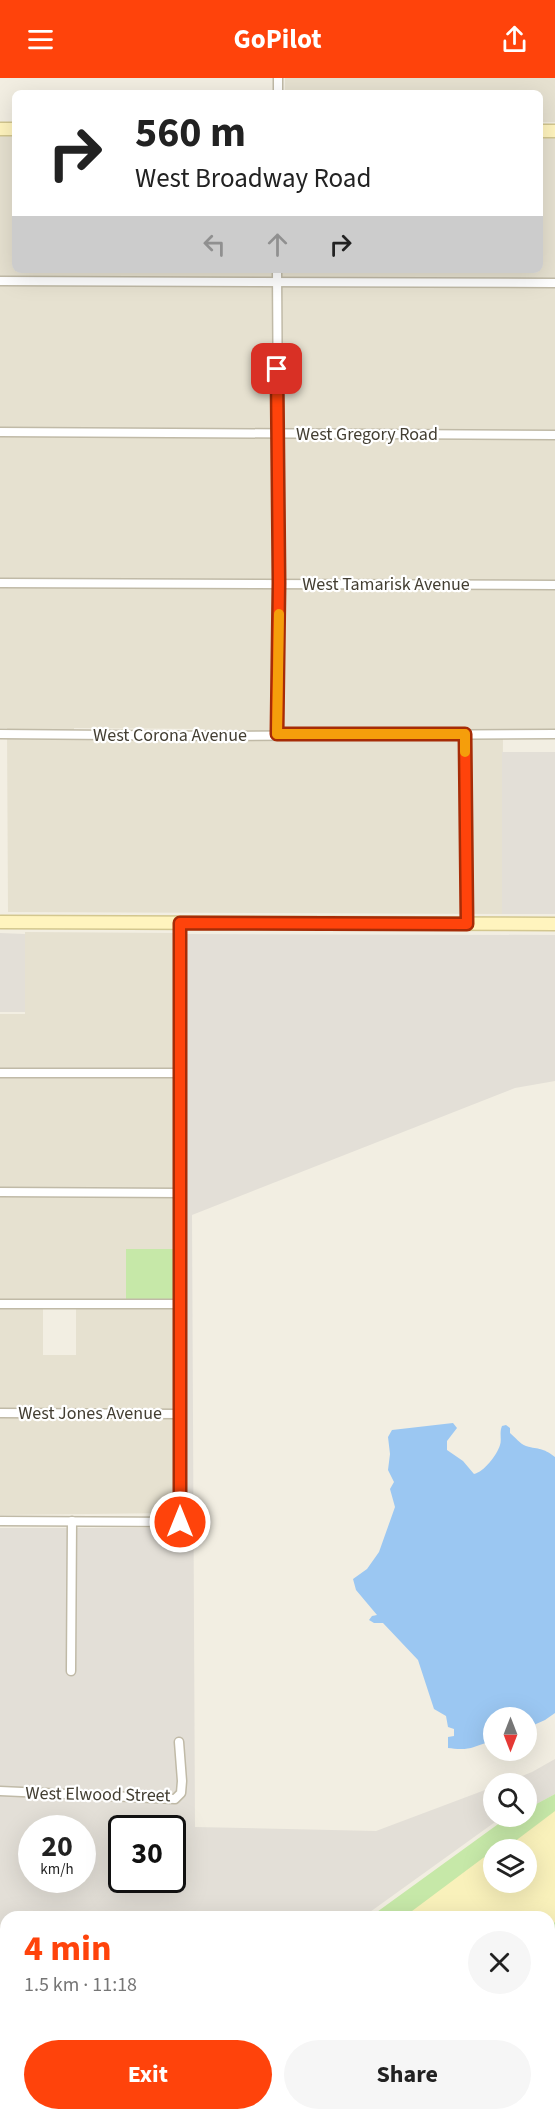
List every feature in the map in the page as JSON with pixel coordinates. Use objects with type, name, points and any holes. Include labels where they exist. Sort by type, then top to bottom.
[{"type":"main road","points":[[0,922],[555,924]]},
{"type":"street","points":[[277,273],[279,583],[277,734]]},
{"type":"street","points":[[0,280],[555,283]]},
{"type":"street","name":"West Gregory Road","points":[[0,432],[555,435]]},
{"type":"street","name":"West Tamarisk Avenue","points":[[0,583],[555,585]]},
{"type":"street","name":"West Corona Avenue","points":[[0,734],[221,736],[555,734]]},
{"type":"street","points":[[465,734],[467,924]]},
{"type":"street","points":[[0,1521],[180,1522],[180,923]]},
{"type":"street","points":[[0,1073],[180,1073]]},
{"type":"street","points":[[0,1192],[181,1193]]},
{"type":"street","points":[[0,1304],[180,1304]]},
{"type":"street","name":"West Jones Avenue","points":[[0,1413],[180,1414]]},
{"type":"street","points":[[71,1671],[72,1521]]},
{"type":"street","name":"West Elwood Street","points":[[0,1791],[175,1799],[181,1793],[182,1781],[179,1742]]},
{"type":"shaded area","points":[[285,78],[555,78],[555,122],[543,122],[543,90],[285,90]]},
{"type":"shaded area","points":[[0,136],[12,136],[12,273],[543,273],[543,138],[555,138],[555,730],[503,731],[502,914],[8,912],[7,728],[0,728]],"holes":[[[74,728],[205,729],[205,739],[74,739]]]},
{"type":"shaded area","points":[[502,752],[555,752],[555,914],[502,914]]},
{"type":"shaded area","points":[[25,932],[176,933],[178,1509],[173,1513],[0,1515],[0,1014],[25,1014]],"holes":[[[43,1309],[76,1309],[76,1355],[43,1355]]]},
{"type":"shaded area","points":[[0,933],[25,934],[25,1012],[0,1012]]},
{"type":"shaded area","points":[[185,934],[555,935],[555,1081],[515,1088],[192,1215],[195,1827],[376,1831],[483,1791],[483,1827],[488,1827],[371,1911],[0,1911],[0,1528],[183,1528],[182,1128]]},
{"type":"shaded area","points":[[555,1759],[555,1794],[537,1804],[537,1773],[530,1773]]},
{"type":"green space","points":[[126,1249],[175,1249],[175,1300],[126,1300]]},
{"type":"green space","points":[[555,1794],[555,1911],[378,1911],[494,1827],[537,1827],[537,1804]]},
{"type":"sand","points":[[555,1811],[555,1911],[412,1911],[483,1858],[483,1893],[537,1893],[537,1839],[518,1839],[537,1827]]},
{"type":"water","points":[[453,1423],[457,1428],[447,1441],[447,1450],[463,1461],[474,1474],[486,1467],[493,1458],[500,1445],[502,1426],[506,1425],[510,1428],[510,1433],[522,1444],[544,1450],[555,1457],[555,1713],[545,1720],[537,1724],[537,1707],[483,1707],[483,1744],[471,1748],[448,1748],[448,1737],[454,1736],[454,1729],[448,1727],[446,1716],[434,1709],[418,1660],[383,1623],[374,1623],[369,1620],[372,1616],[377,1615],[356,1590],[353,1579],[367,1569],[379,1552],[395,1507],[390,1489],[394,1482],[388,1470],[390,1454],[388,1437],[392,1430]]},
{"type":"slow traffic","points":[[279,614],[277,734],[465,734],[465,752]]},
{"type":"route","points":[[180,1522],[180,923],[467,924],[465,734],[277,734],[279,583],[277,369]]}]
